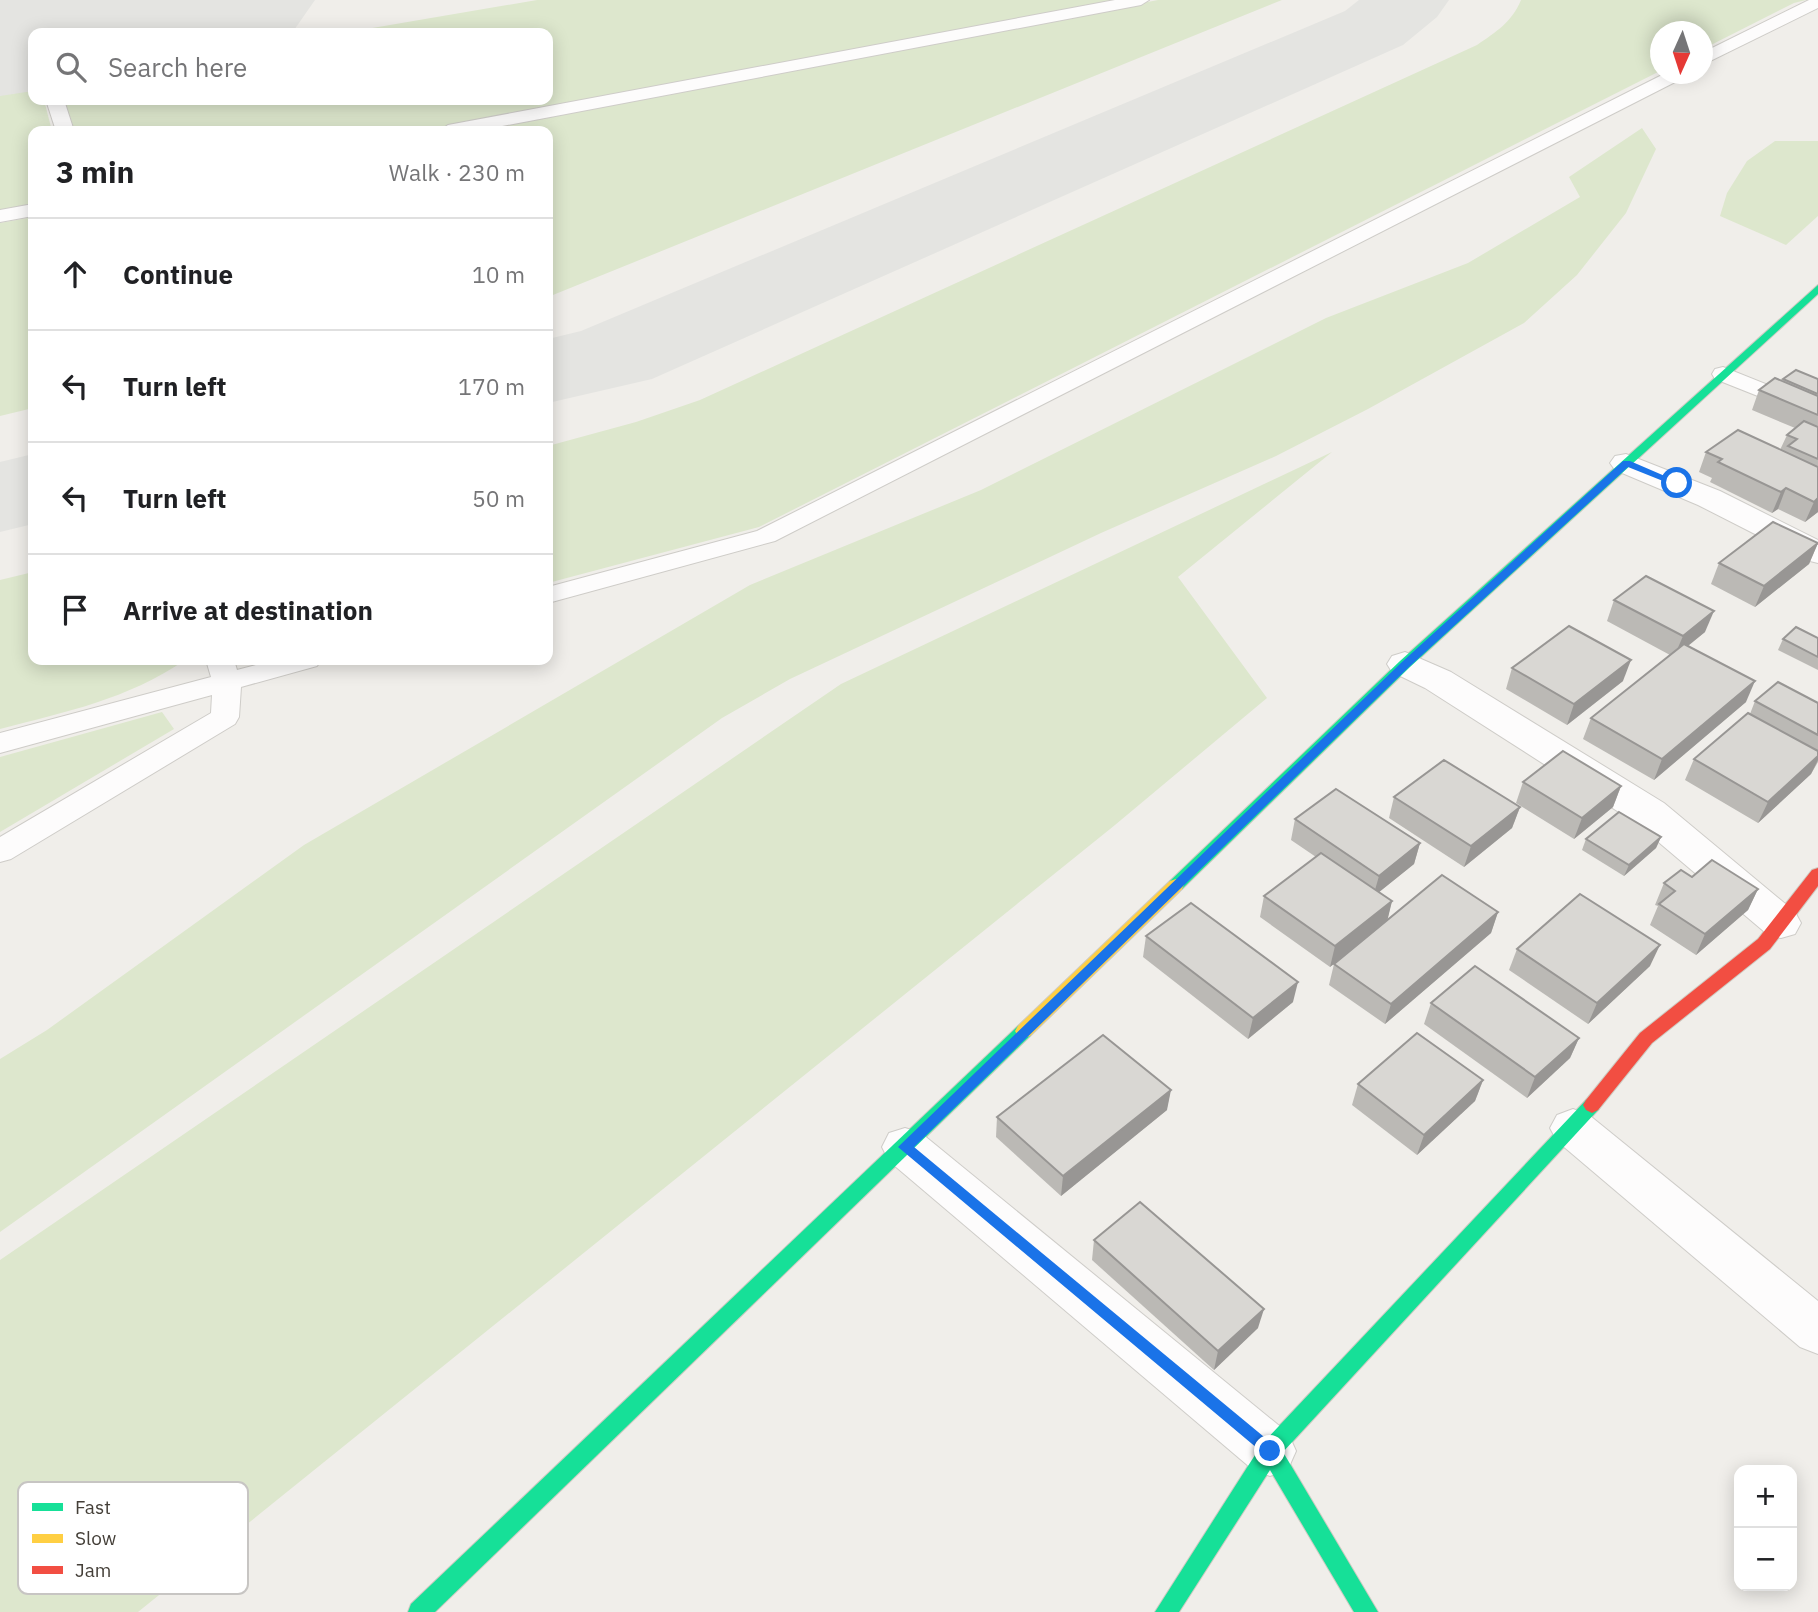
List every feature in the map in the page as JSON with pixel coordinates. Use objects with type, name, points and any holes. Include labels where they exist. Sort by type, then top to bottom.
[{"type":"street","points":[[419,1612],[1405,664],[1818,288]]},
{"type":"street","points":[[1626,463],[1709,498],[1818,553]]},
{"type":"street","points":[[1405,664],[1438,680],[1650,813],[1781,923]]},
{"type":"street","points":[[1166,1612],[1270,1451],[1573,1128],[1646,1038],[1764,944],[1818,874]]},
{"type":"street","points":[[1573,1128],[1818,1331]]},
{"type":"street","points":[[905,1147],[1270,1451],[1367,1612]]},
{"type":"lane","points":[[474,126],[1141,0]]},
{"type":"lane","points":[[1713,55],[1818,2]]},
{"type":"lane","points":[[553,594],[766,536],[1657,84]]},
{"type":"lane","points":[[57,105],[63,126]]},
{"type":"lane","points":[[0,216],[28,211]]},
{"type":"lane","points":[[1723,374],[1818,414]]},
{"type":"lane","points":[[0,743],[224,671],[269,665]]},
{"type":"lane","points":[[0,851],[225,717],[224,671]]},
{"type":"green space","points":[[537,0],[1120,0],[456,126],[73,126],[66,105],[553,105],[553,28],[372,28]]},
{"type":"green space","points":[[1158,0],[1282,0],[553,295],[553,126],[503,126]]},
{"type":"green space","points":[[1521,0],[1806,0],[1794,3],[1713,44],[1713,21],[1650,21],[1650,76],[759,527],[553,582],[553,445],[636,422],[700,400],[1477,45],[1508,20]]},
{"type":"green space","points":[[28,87],[28,105],[45,105],[51,126],[28,126],[28,205],[0,213],[0,92]]},
{"type":"green space","points":[[1642,128],[1656,149],[1626,213],[1577,275],[1524,323],[1276,456],[1101,533],[790,679],[722,718],[0,1232],[0,1059],[47,1030],[304,845],[750,585],[981,490],[1326,318],[1468,263],[1580,197],[1569,177]]},
{"type":"green space","points":[[1775,141],[1818,141],[1818,216],[1786,245],[1720,216],[1727,193],[1747,161]]},
{"type":"green space","points":[[28,218],[28,409],[0,416],[0,223]]},
{"type":"green space","points":[[1332,452],[1178,577],[1267,698],[1115,825],[248,1523],[248,1482],[18,1482],[18,1594],[160,1594],[138,1612],[0,1612],[0,1260],[841,684]]},
{"type":"green space","points":[[28,573],[28,665],[177,665],[141,685],[96,703],[0,729],[0,580]]},
{"type":"green space","points":[[162,712],[174,729],[0,832],[0,757]]},
{"type":"building","points":[[1796,370],[1818,379],[1818,394],[1783,379]]},
{"type":"building","points":[[1775,378],[1818,396],[1818,415],[1759,390]]},
{"type":"building","points":[[1804,421],[1818,427],[1818,459],[1788,446],[1797,439],[1787,435]]},
{"type":"building","points":[[1738,430],[1818,467],[1818,498],[1814,502],[1786,488],[1781,492],[1718,462],[1722,459],[1706,452]]},
{"type":"building","points":[[1773,522],[1818,543],[1764,586],[1719,563]]},
{"type":"building","points":[[1646,576],[1714,611],[1683,636],[1614,600]]},
{"type":"building","points":[[1569,626],[1631,660],[1574,704],[1512,668]]},
{"type":"building","points":[[1796,627],[1818,638],[1818,657],[1783,639]]},
{"type":"building","points":[[1684,644],[1755,681],[1662,759],[1591,718]]},
{"type":"building","points":[[1778,682],[1818,703],[1818,735],[1755,701]]},
{"type":"building","points":[[1748,713],[1818,751],[1818,756],[1768,802],[1694,759]]},
{"type":"building","points":[[1563,751],[1621,786],[1582,818],[1523,782]]},
{"type":"building","points":[[1444,760],[1520,807],[1471,846],[1394,797]]},
{"type":"building","points":[[1336,789],[1420,843],[1379,876],[1295,819]]},
{"type":"building","points":[[1619,812],[1661,837],[1629,865],[1586,839]]},
{"type":"building","points":[[1321,853],[1392,901],[1335,946],[1264,896]]},
{"type":"building","points":[[1712,860],[1758,889],[1705,934],[1659,904],[1675,891],[1664,883],[1681,870],[1692,877]]},
{"type":"building","points":[[1442,875],[1498,912],[1391,1004],[1334,964]]},
{"type":"building","points":[[1580,894],[1660,945],[1597,1003],[1517,949]]},
{"type":"building","points":[[1191,903],[1298,982],[1253,1018],[1146,936]]},
{"type":"building","points":[[1475,966],[1579,1038],[1535,1077],[1431,1003]]},
{"type":"building","points":[[1417,1033],[1483,1080],[1424,1135],[1358,1084]]},
{"type":"building","points":[[1103,1035],[1171,1090],[1063,1176],[997,1117]]},
{"type":"building","points":[[1140,1202],[1264,1309],[1218,1351],[1094,1240]]},
{"type":"taxiway","points":[[553,370],[614,356],[1374,28],[1409,0]]},
{"type":"taxiway","points":[[0,497],[28,490]]},
{"type":"runway","points":[[43,28],[216,0]]},
{"type":"runway","points":[[0,35],[28,30]]},
{"type":"traffic: fast","points":[[1176,885],[1405,664],[1818,288]]},
{"type":"traffic: fast","points":[[419,1612],[1024,1031]]},
{"type":"traffic: fast","points":[[1166,1612],[1270,1451],[1592,1105]]},
{"type":"traffic: fast","points":[[1270,1451],[1367,1612]]},
{"type":"traffic: slow","points":[[1024,1031],[1176,885]]},
{"type":"traffic: jam","points":[[1592,1105],[1646,1038],[1764,944],[1818,874]]},
{"type":"route","points":[[1270,1451],[905,1147],[1405,664],[1626,463],[1677,483]]}]
